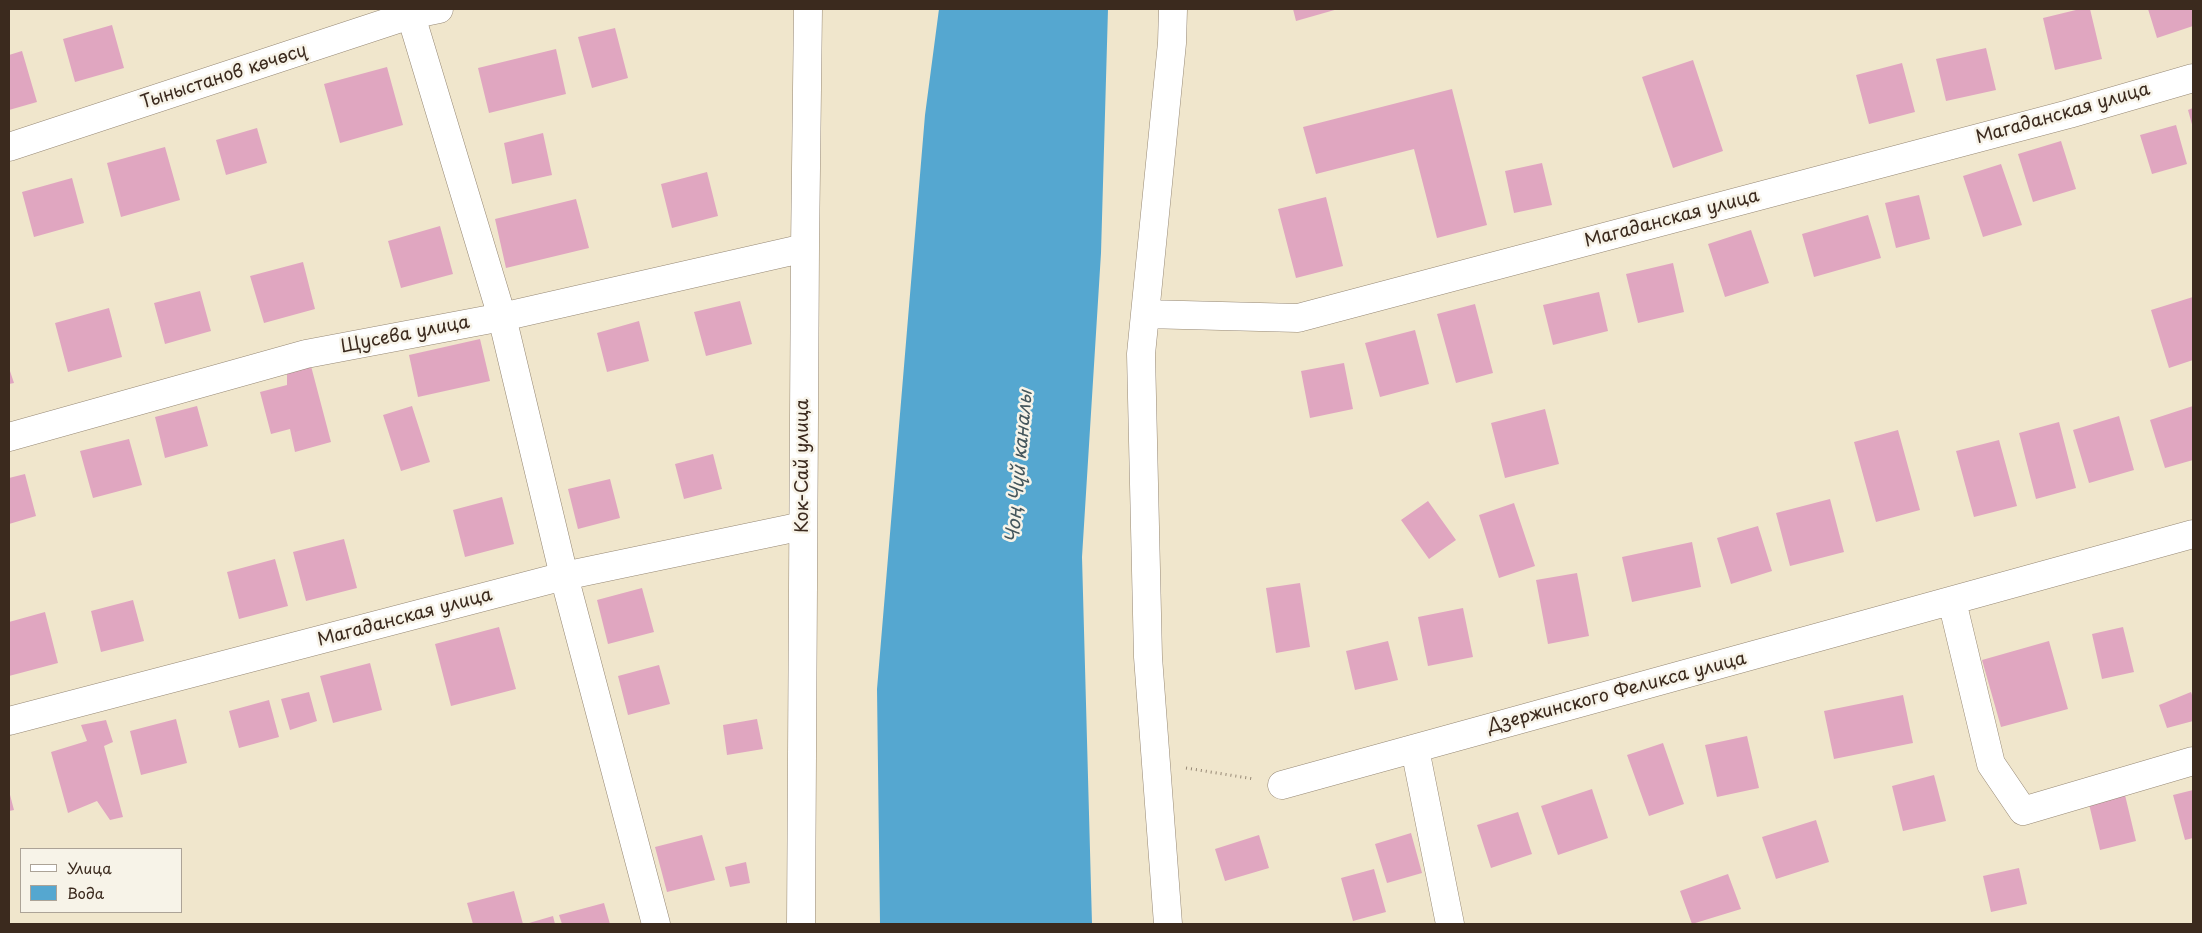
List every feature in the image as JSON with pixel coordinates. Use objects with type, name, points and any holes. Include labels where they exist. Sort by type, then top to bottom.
[{"type":"street","name":"Тыныстанов көчөсү","points":[[9,147],[409,12],[439,9]]},
{"type":"street","name":"Кок-Сай улица","points":[[801,924],[808,9]]},
{"type":"street","points":[[1168,924],[1148,647],[1141,354],[1172,43],[1173,9]]},
{"type":"street","points":[[409,12],[502,317],[564,576],[656,924]]},
{"type":"street","name":"Магаданская улица","points":[[1145,314],[1298,318],[2060,117],[2193,78]]},
{"type":"street","name":"Щусева улица","points":[[9,437],[306,354],[502,317],[805,248]]},
{"type":"street","name":"Магаданская улица","points":[[9,721],[564,576],[803,526]]},
{"type":"street","name":"Дзержинского Феликса улица","points":[[1282,785],[2193,534]]},
{"type":"street","points":[[1952,601],[1991,764],[2022,811],[2193,761]]},
{"type":"street","points":[[1415,749],[1450,924]]},
{"type":"path","points":[[1156,763],[1245,778]]},
{"type":"water","name":"Чоң Чүй каналы","points":[[939,9],[1108,9],[1101,253],[1082,557],[1092,924],[880,924],[877,689],[925,115]]},
{"type":"building","points":[[1293,9],[1338,9],[1296,21]]},
{"type":"building","points":[[2080,9],[2090,9],[2102,59],[2055,70],[2043,18]]},
{"type":"building","points":[[2148,9],[2193,9],[2193,26],[2157,38]]},
{"type":"building","points":[[112,25],[124,68],[75,82],[63,39]]},
{"type":"building","points":[[615,28],[628,78],[592,88],[578,37]]},
{"type":"building","points":[[1986,48],[1996,90],[1946,101],[1936,59]]},
{"type":"building","points":[[556,49],[566,94],[489,113],[478,68]]},
{"type":"building","points":[[22,51],[37,102],[9,110],[9,55]]},
{"type":"building","points":[[1693,60],[1723,151],[1673,168],[1642,77]]},
{"type":"building","points":[[1902,63],[1915,112],[1869,124],[1856,75]]},
{"type":"building","points":[[387,67],[403,125],[340,143],[324,84]]},
{"type":"building","points":[[1452,89],[1487,225],[1437,238],[1414,149],[1316,174],[1303,127]]},
{"type":"building","points":[[2193,108],[2193,128],[2188,110]]},
{"type":"building","points":[[2176,125],[2187,164],[2152,174],[2140,135]]},
{"type":"building","points":[[257,128],[267,163],[226,175],[216,140]]},
{"type":"building","points":[[543,133],[552,175],[512,184],[504,143]]},
{"type":"building","points":[[2061,141],[2076,189],[2033,202],[2018,154]]},
{"type":"building","points":[[165,147],[180,200],[121,217],[107,163]]},
{"type":"building","points":[[1542,163],[1552,205],[1514,213],[1505,171]]},
{"type":"building","points":[[2001,164],[2022,225],[1983,237],[1963,176]]},
{"type":"building","points":[[707,172],[718,216],[672,228],[661,184]]},
{"type":"building","points":[[72,178],[84,223],[34,237],[22,192]]},
{"type":"building","points":[[1919,195],[1930,239],[1896,248],[1885,203]]},
{"type":"building","points":[[1326,197],[1343,266],[1296,278],[1278,209]]},
{"type":"building","points":[[576,199],[589,248],[506,268],[495,219]]},
{"type":"building","points":[[1868,215],[1881,258],[1814,277],[1802,234]]},
{"type":"building","points":[[440,226],[453,274],[401,288],[388,241]]},
{"type":"building","points":[[1751,230],[1769,283],[1725,297],[1708,244]]},
{"type":"building","points":[[303,262],[315,309],[264,323],[250,276]]},
{"type":"building","points":[[1673,263],[1684,312],[1638,323],[1626,274]]},
{"type":"building","points":[[200,291],[211,331],[165,344],[154,303]]},
{"type":"building","points":[[1599,292],[1608,331],[1553,345],[1543,305]]},
{"type":"building","points":[[2193,297],[2193,360],[2169,368],[2151,310]]},
{"type":"building","points":[[740,301],[752,344],[706,356],[694,312]]},
{"type":"building","points":[[1475,304],[1493,373],[1456,383],[1437,314]]},
{"type":"building","points":[[109,308],[122,357],[68,372],[55,323]]},
{"type":"building","points":[[639,321],[649,361],[607,372],[597,333]]},
{"type":"building","points":[[1415,330],[1429,384],[1380,397],[1365,343]]},
{"type":"building","points":[[480,339],[490,381],[418,397],[409,355]]},
{"type":"building","points":[[1344,363],[1353,409],[1310,418],[1301,371]]},
{"type":"building","points":[[311,366],[331,442],[295,452],[290,429],[271,434],[260,392],[287,385],[287,372]]},
{"type":"building","points":[[9,368],[14,383],[9,384]]},
{"type":"building","points":[[197,406],[208,446],[165,458],[155,417]]},
{"type":"building","points":[[412,406],[430,462],[401,471],[383,415]]},
{"type":"building","points":[[2193,406],[2193,460],[2165,468],[2150,420]]},
{"type":"building","points":[[1545,409],[1559,464],[1505,478],[1491,423]]},
{"type":"building","points":[[2119,416],[2134,470],[2089,483],[2073,430]]},
{"type":"building","points":[[2059,422],[2076,488],[2036,499],[2019,433]]},
{"type":"building","points":[[1898,430],[1920,510],[1876,522],[1854,442]]},
{"type":"building","points":[[129,439],[142,485],[93,498],[80,451]]},
{"type":"building","points":[[1999,440],[2017,506],[1974,517],[1956,451]]},
{"type":"building","points":[[713,454],[722,489],[684,499],[675,464]]},
{"type":"building","points":[[25,474],[36,516],[9,524],[9,478]]},
{"type":"building","points":[[610,479],[620,518],[578,529],[568,489]]},
{"type":"building","points":[[502,497],[514,544],[465,557],[453,510]]},
{"type":"building","points":[[1830,499],[1844,552],[1790,566],[1776,513]]},
{"type":"building","points":[[1428,501],[1456,540],[1429,559],[1401,520]]},
{"type":"building","points":[[1514,503],[1535,566],[1499,578],[1479,515]]},
{"type":"building","points":[[1758,526],[1772,571],[1731,584],[1717,538]]},
{"type":"building","points":[[344,539],[357,588],[306,601],[293,552]]},
{"type":"building","points":[[1692,542],[1701,587],[1632,602],[1622,557]]},
{"type":"building","points":[[275,559],[288,606],[239,619],[227,572]]},
{"type":"building","points":[[1577,573],[1589,636],[1548,644],[1536,580]]},
{"type":"building","points":[[1300,583],[1310,647],[1276,653],[1266,588]]},
{"type":"building","points":[[642,588],[654,632],[608,644],[597,600]]},
{"type":"building","points":[[133,600],[144,641],[101,652],[91,611]]},
{"type":"building","points":[[1463,608],[1473,657],[1428,666],[1418,617]]},
{"type":"building","points":[[45,612],[58,663],[9,676],[9,622]]},
{"type":"building","points":[[499,627],[516,689],[451,706],[435,644]]},
{"type":"building","points":[[2123,627],[2134,672],[2102,679],[2092,634]]},
{"type":"building","points":[[1388,641],[1398,680],[1355,690],[1346,651]]},
{"type":"building","points":[[2049,641],[2068,709],[2001,727],[1982,660]]},
{"type":"building","points":[[370,663],[382,710],[333,723],[320,676]]},
{"type":"building","points":[[659,665],[670,704],[628,715],[618,676]]},
{"type":"building","points":[[309,692],[317,721],[290,730],[281,699]]},
{"type":"building","points":[[2191,692],[2193,698],[2193,721],[2167,728],[2159,705]]},
{"type":"building","points":[[1903,695],[1913,743],[1834,759],[1824,711]]},
{"type":"building","points":[[269,700],[279,737],[239,748],[229,711]]},
{"type":"building","points":[[176,719],[187,763],[141,775],[130,731]]},
{"type":"building","points":[[757,719],[763,749],[727,755],[723,725]]},
{"type":"building","points":[[106,720],[113,742],[104,746],[123,817],[110,820],[97,801],[68,813],[51,752],[87,741],[81,725]]},
{"type":"building","points":[[1747,736],[1759,788],[1717,797],[1705,745]]},
{"type":"building","points":[[1663,743],[1684,804],[1649,816],[1627,755]]},
{"type":"building","points":[[1934,775],[1946,821],[1903,831],[1892,786]]},
{"type":"building","points":[[1592,789],[1608,838],[1558,855],[1541,806]]},
{"type":"building","points":[[2193,790],[2193,838],[2185,840],[2173,795]]},
{"type":"building","points":[[9,791],[14,810],[9,811]]},
{"type":"building","points":[[2125,795],[2136,841],[2100,850],[2089,804]]},
{"type":"building","points":[[1518,812],[1532,854],[1491,868],[1477,825]]},
{"type":"building","points":[[1816,820],[1829,862],[1776,879],[1762,837]]},
{"type":"building","points":[[1411,833],[1422,873],[1387,883],[1375,844]]},
{"type":"building","points":[[702,835],[715,880],[667,892],[655,847]]},
{"type":"building","points":[[1259,835],[1269,868],[1225,881],[1215,849]]},
{"type":"building","points":[[746,862],[750,883],[730,887],[725,867]]},
{"type":"building","points":[[2019,868],[2027,904],[1991,912],[1983,876]]},
{"type":"building","points":[[1374,869],[1386,912],[1353,921],[1341,878]]},
{"type":"building","points":[[1728,874],[1741,909],[1692,924],[1680,891]]},
{"type":"building","points":[[514,891],[523,924],[473,924],[467,903]]},
{"type":"building","points":[[604,903],[610,924],[562,924],[559,915]]},
{"type":"building","points":[[553,916],[555,924],[529,923]]}]
